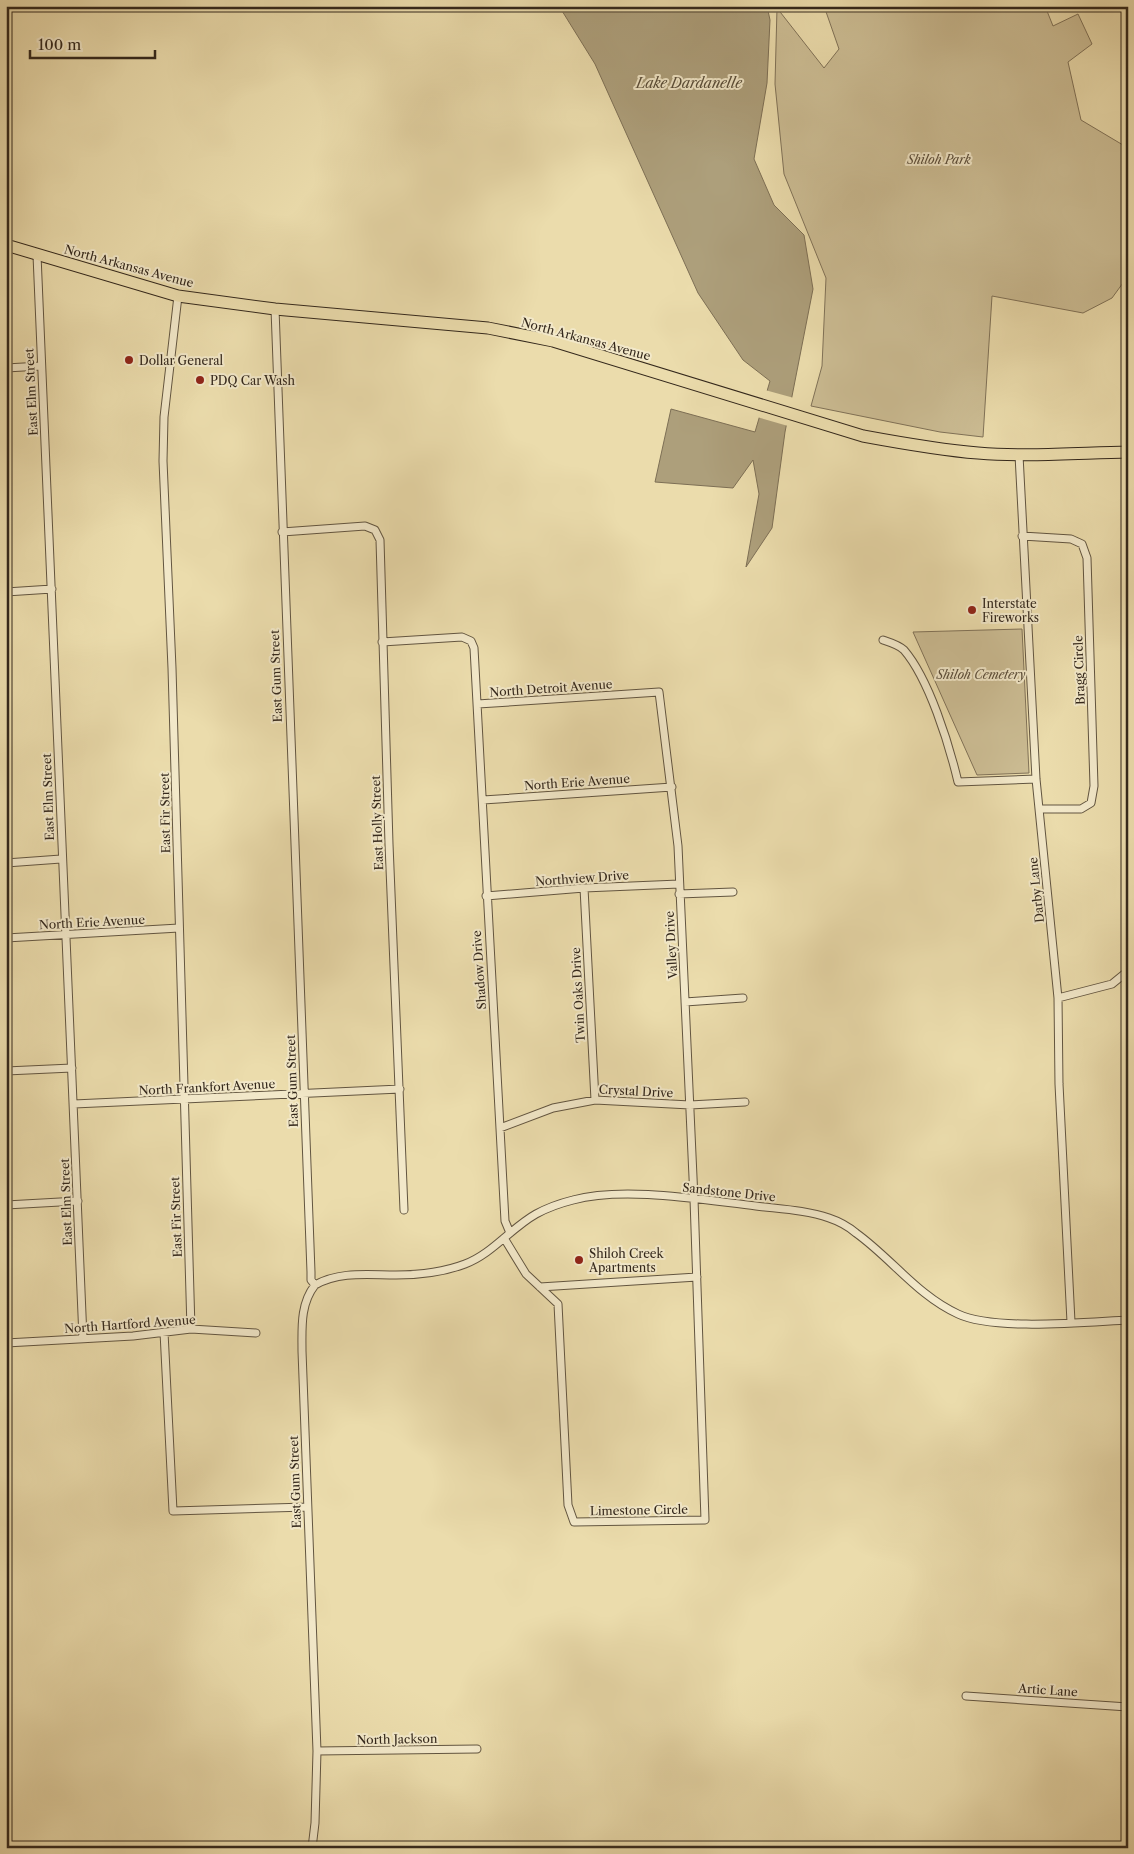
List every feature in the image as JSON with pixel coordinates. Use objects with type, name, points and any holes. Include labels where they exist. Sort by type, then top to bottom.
[{"type":"main road","name":"North Arkansas Avenue","points":[[6,245],[178,296],[274,309],[488,328],[521,334],[643,368],[864,436],[978,453],[1019,455],[1128,452]]},
{"type":"street","name":"East Elm Street","points":[[37,255],[52,589],[61,859],[74,1104],[83,1338]]},
{"type":"street","name":"East Fir Street","points":[[178,296],[164,417],[163,461],[172,668],[191,1329]]},
{"type":"street","name":"East Gum Street","points":[[274,309],[311,1272],[315,1285],[309,1292],[303,1312],[302,1351],[317,1751],[315,1823],[312,1848]]},
{"type":"street","points":[[6,368],[41,366]]},
{"type":"street","name":"Darby Lane","points":[[1019,455],[1036,779],[1058,998],[1058,1084],[1071,1322]]},
{"type":"street","name":"East Holly Street","points":[[282,532],[365,526],[375,530],[380,540],[382,642],[404,1210]]},
{"type":"street","name":"Bragg Circle","points":[[1022,536],[1071,539],[1082,544],[1087,558],[1094,786],[1091,803],[1081,809],[1039,810]]},
{"type":"street","points":[[6,592],[52,589]]},
{"type":"street","name":"North Detroit Avenue","points":[[382,642],[462,637],[471,641],[474,648],[478,704],[660,692]]},
{"type":"street","points":[[883,640],[903,648],[919,675],[949,743],[958,782],[1036,779]]},
{"type":"street","name":"Valley Drive","points":[[660,692],[678,846],[694,1198]]},
{"type":"street","name":"Shadow Drive","points":[[478,704],[486,896],[505,1221],[510,1233]]},
{"type":"street","name":"North Erie Avenue","points":[[483,800],[672,787]]},
{"type":"street","points":[[6,863],[61,859]]},
{"type":"street","name":"Northview Drive","points":[[486,896],[584,888],[679,884]]},
{"type":"street","name":"Twin Oaks Drive","points":[[584,888],[595,1100]]},
{"type":"street","points":[[679,894],[733,892]]},
{"type":"street","name":"North Erie Avenue","points":[[6,938],[179,928]]},
{"type":"street","points":[[1058,998],[1112,984],[1128,971]]},
{"type":"street","points":[[685,1002],[743,998]]},
{"type":"street","points":[[6,1071],[72,1068]]},
{"type":"street","name":"North Frankfort Avenue","points":[[74,1104],[400,1089]]},
{"type":"street","name":"Crystal Drive","points":[[500,1128],[553,1108],[595,1100],[690,1106],[745,1102]]},
{"type":"street","name":"Sandstone Drive","points":[[315,1285],[325,1279],[357,1273],[398,1275],[452,1268],[467,1263],[537,1214],[575,1199],[620,1195],[694,1198],[800,1211],[829,1218],[856,1232],[934,1301],[960,1315],[992,1323],[1128,1320]]},
{"type":"street","name":"Limestone Circle","points":[[504,1238],[526,1274],[558,1304],[568,1505],[574,1522],[705,1520],[694,1198]]},
{"type":"street","points":[[6,1205],[78,1201]]},
{"type":"street","points":[[540,1287],[697,1277]]},
{"type":"street","name":"North Hartford Avenue","points":[[6,1343],[132,1336],[191,1329],[256,1333]]},
{"type":"street","points":[[164,1332],[173,1511],[307,1506]]},
{"type":"street","name":"Artic Lane","points":[[966,1696],[1128,1707]]},
{"type":"street","name":"North Jackson","points":[[317,1751],[477,1749]]},
{"type":"green space","name":"Shiloh Park","points":[[824,6],[1045,6],[1053,26],[1078,14],[1092,44],[1068,62],[1081,120],[1128,148],[1128,276],[1112,298],[1083,313],[992,296],[983,437],[940,432],[811,406],[822,366],[826,278],[784,174],[775,84],[777,8],[824,68],[839,49]]},
{"type":"green space","name":"Shiloh Cemetery","points":[[1022,629],[1029,773],[977,775],[913,632]]},
{"type":"water","name":"Lake Dardanelle","points":[[559,6],[767,6],[770,20],[767,83],[754,159],[774,205],[804,235],[813,289],[785,432],[772,528],[746,567],[759,494],[753,460],[733,488],[655,482],[671,409],[755,432],[770,381],[743,360],[698,293],[595,64]]},
{"type":"pier","points":[[765,390],[794,398],[788,426],[757,417]]},
{"type":"place","name":"Dollar General","points":[[129,360]]},
{"type":"place","name":"PDQ Car Wash","points":[[200,380]]},
{"type":"place","name":"Interstate Fireworks","points":[[972,610]]},
{"type":"place","name":"Shiloh Creek Apartments","points":[[579,1260]]}]
